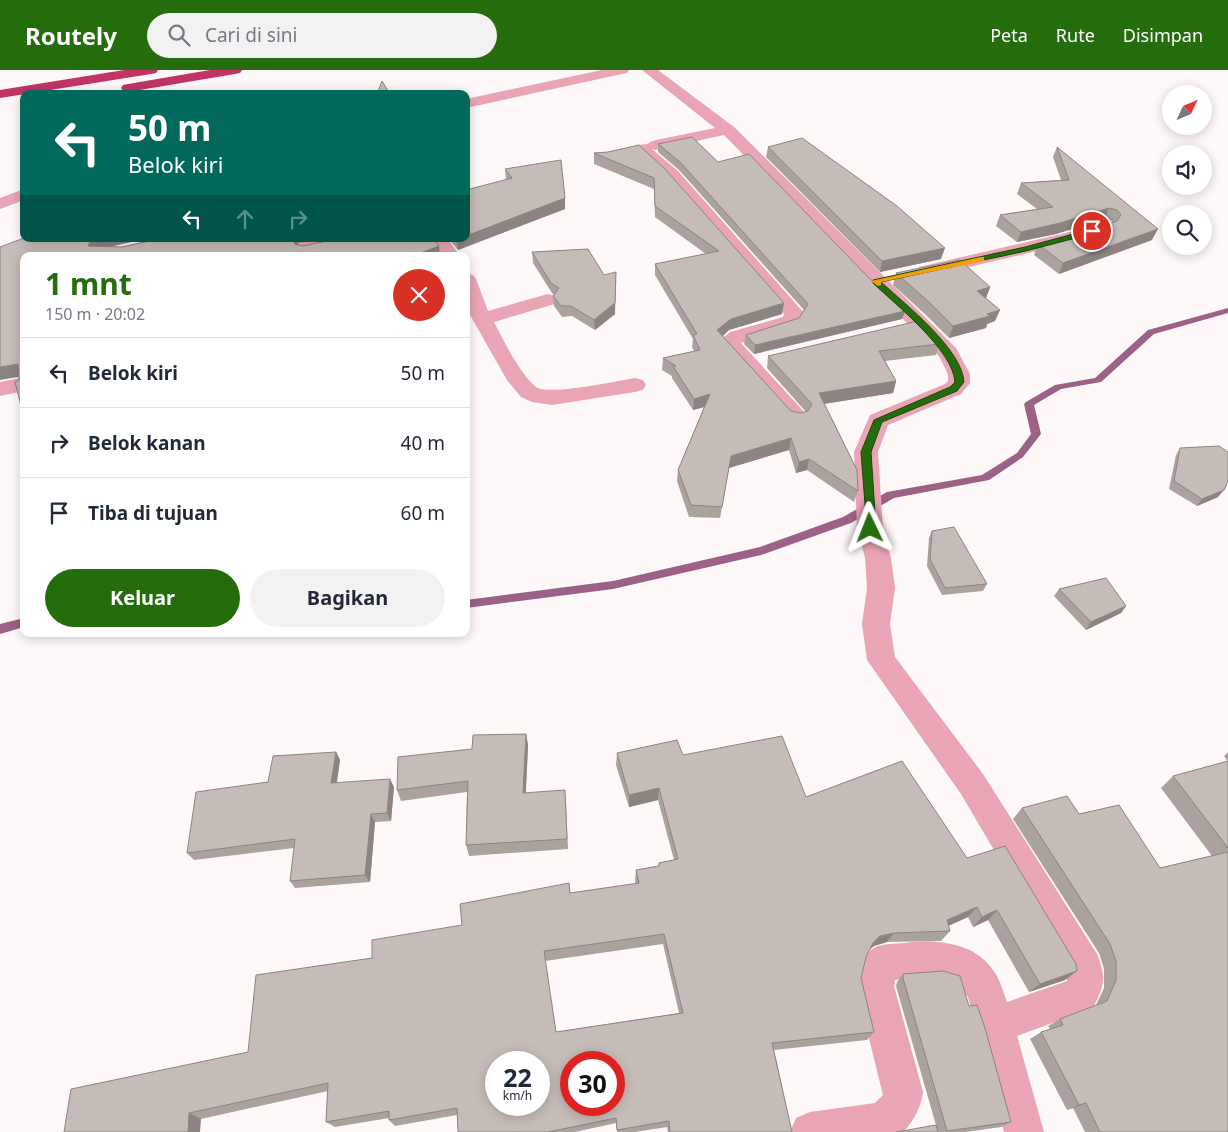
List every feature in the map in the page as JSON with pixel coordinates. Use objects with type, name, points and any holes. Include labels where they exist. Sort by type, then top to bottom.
[{"type":"highway","points":[[25,90],[150,70]]},
{"type":"highway","points":[[116,90],[236,70]]},
{"type":"highway","points":[[0,94],[20,91]]},
{"type":"street","points":[[470,103],[622,70]]},
{"type":"street","points":[[649,70],[728,130],[893,278],[920,323],[948,353],[959,374],[959,382],[954,389],[878,420],[866,452],[870,512],[881,588],[876,624],[881,660],[972,784],[1084,967],[1086,983],[1080,995],[995,1025]]},
{"type":"street","points":[[728,130],[634,150],[650,156],[672,175],[795,314],[790,321],[730,338],[728,342],[798,416]]},
{"type":"street","points":[[0,204],[20,196]]},
{"type":"street","points":[[893,278],[1061,241],[1092,231]]},
{"type":"street","points":[[121,252],[165,242]]},
{"type":"street","points":[[441,242],[449,252]]},
{"type":"street","points":[[305,248],[335,243]]},
{"type":"street","points":[[470,292],[475,306],[495,345],[518,380],[530,392],[540,396],[567,396],[635,385]]},
{"type":"street","points":[[483,319],[548,300]]},
{"type":"street","points":[[896,329],[920,323]]},
{"type":"street","points":[[748,364],[774,358]]},
{"type":"street","points":[[0,389],[20,385]]},
{"type":"street","points":[[810,1132],[885,1122],[897,1109],[902,1100],[903,1092],[875,986],[879,970],[884,963],[945,959],[956,962],[979,982],[995,1025],[1024,1132]]},
{"type":"building","points":[[382,81],[388,90],[379,90]]},
{"type":"building","points":[[692,137],[718,162],[749,154],[869,278],[905,311],[755,345],[746,335],[799,318],[808,304],[680,162],[658,144]]},
{"type":"building","points":[[802,138],[897,206],[945,248],[882,261],[768,147]]},
{"type":"building","points":[[639,145],[665,169],[784,303],[731,319],[717,330],[791,411],[800,413],[808,411],[812,404],[768,356],[918,321],[939,344],[879,351],[896,381],[819,393],[857,470],[858,491],[809,459],[799,462],[791,438],[731,456],[722,507],[691,505],[678,470],[710,394],[694,399],[673,366],[676,366],[663,358],[700,350],[693,335],[697,334],[655,264],[719,251],[655,206],[654,178],[594,153]]},
{"type":"building","points":[[1057,147],[1158,229],[1063,263],[1038,244],[1066,238],[1117,221],[1121,215],[1117,210],[1109,208],[1060,223],[1021,232],[1000,215],[1053,207],[1021,183],[1069,180]]},
{"type":"building","points":[[561,160],[565,198],[470,234],[470,189],[512,178],[505,169]]},
{"type":"building","points":[[20,240],[20,242],[90,242],[88,246],[122,247],[145,242],[294,242],[303,246],[322,242],[436,242],[439,246],[423,252],[20,252],[20,401],[15,382],[19,380],[18,364],[0,367],[0,247]]},
{"type":"building","points":[[588,249],[604,275],[616,272],[615,303],[594,320],[571,306],[561,306],[553,296],[559,288],[551,283],[532,252]]},
{"type":"building","points":[[960,260],[990,287],[977,291],[1000,310],[987,314],[990,316],[953,326],[896,273]]},
{"type":"building","points":[[1219,446],[1228,452],[1228,481],[1224,490],[1202,499],[1174,481],[1180,448]]},
{"type":"building","points":[[954,527],[987,584],[945,588],[930,559],[932,531]]},
{"type":"building","points":[[1106,578],[1126,606],[1091,622],[1059,589]]},
{"type":"building","points":[[526,734],[523,793],[565,790],[567,839],[466,845],[468,781],[397,790],[398,757],[472,749],[473,735]]},
{"type":"building","points":[[782,736],[806,797],[902,761],[967,858],[1005,846],[1076,964],[1077,971],[1040,984],[997,910],[982,917],[977,907],[947,920],[950,931],[894,933],[880,936],[873,943],[866,957],[861,978],[874,1032],[772,1043],[792,1132],[670,1132],[669,1121],[617,1130],[616,1118],[548,1132],[458,1132],[457,1108],[389,1120],[389,1111],[326,1122],[328,1083],[189,1113],[188,1132],[64,1132],[71,1089],[248,1052],[256,975],[372,958],[372,940],[462,925],[460,904],[569,883],[570,893],[639,883],[636,870],[659,866],[659,863],[678,859],[659,788],[629,795],[617,753],[677,740],[683,755]],"holes":[[[664,934],[683,1013],[556,1032],[544,951]]]},
{"type":"building","points":[[336,752],[331,783],[390,779],[387,813],[371,814],[365,875],[290,881],[295,839],[187,853],[196,792],[268,782],[273,756]]},
{"type":"building","points":[[1228,761],[1228,848],[1173,776]]},
{"type":"building","points":[[1067,796],[1079,814],[1119,805],[1160,868],[1228,852],[1228,1132],[1100,1132],[1086,1103],[1079,1105],[1041,1032],[1063,1025],[1060,1019],[1107,1001],[1116,980],[1116,961],[1110,944],[1022,808]]},
{"type":"building","points":[[943,971],[960,976],[969,1006],[977,1005],[1011,1122],[947,1131],[903,978],[903,974]]},
{"type":"building","points":[[936,1125],[938,1132],[896,1132]]},
{"type":"waterway","points":[[470,603],[613,585],[761,551],[847,520],[891,495],[985,478],[1020,455],[1036,434],[1029,404],[1058,387],[1098,380],[1151,332],[1228,310]]},
{"type":"waterway","points":[[0,629],[20,623]]},
{"type":"slow traffic","points":[[878,284],[875,281],[981,259]]},
{"type":"route","points":[[870,528],[866,452],[878,420],[954,389],[959,382],[959,374],[948,353],[911,314],[875,281],[1061,241],[1092,231]]}]
